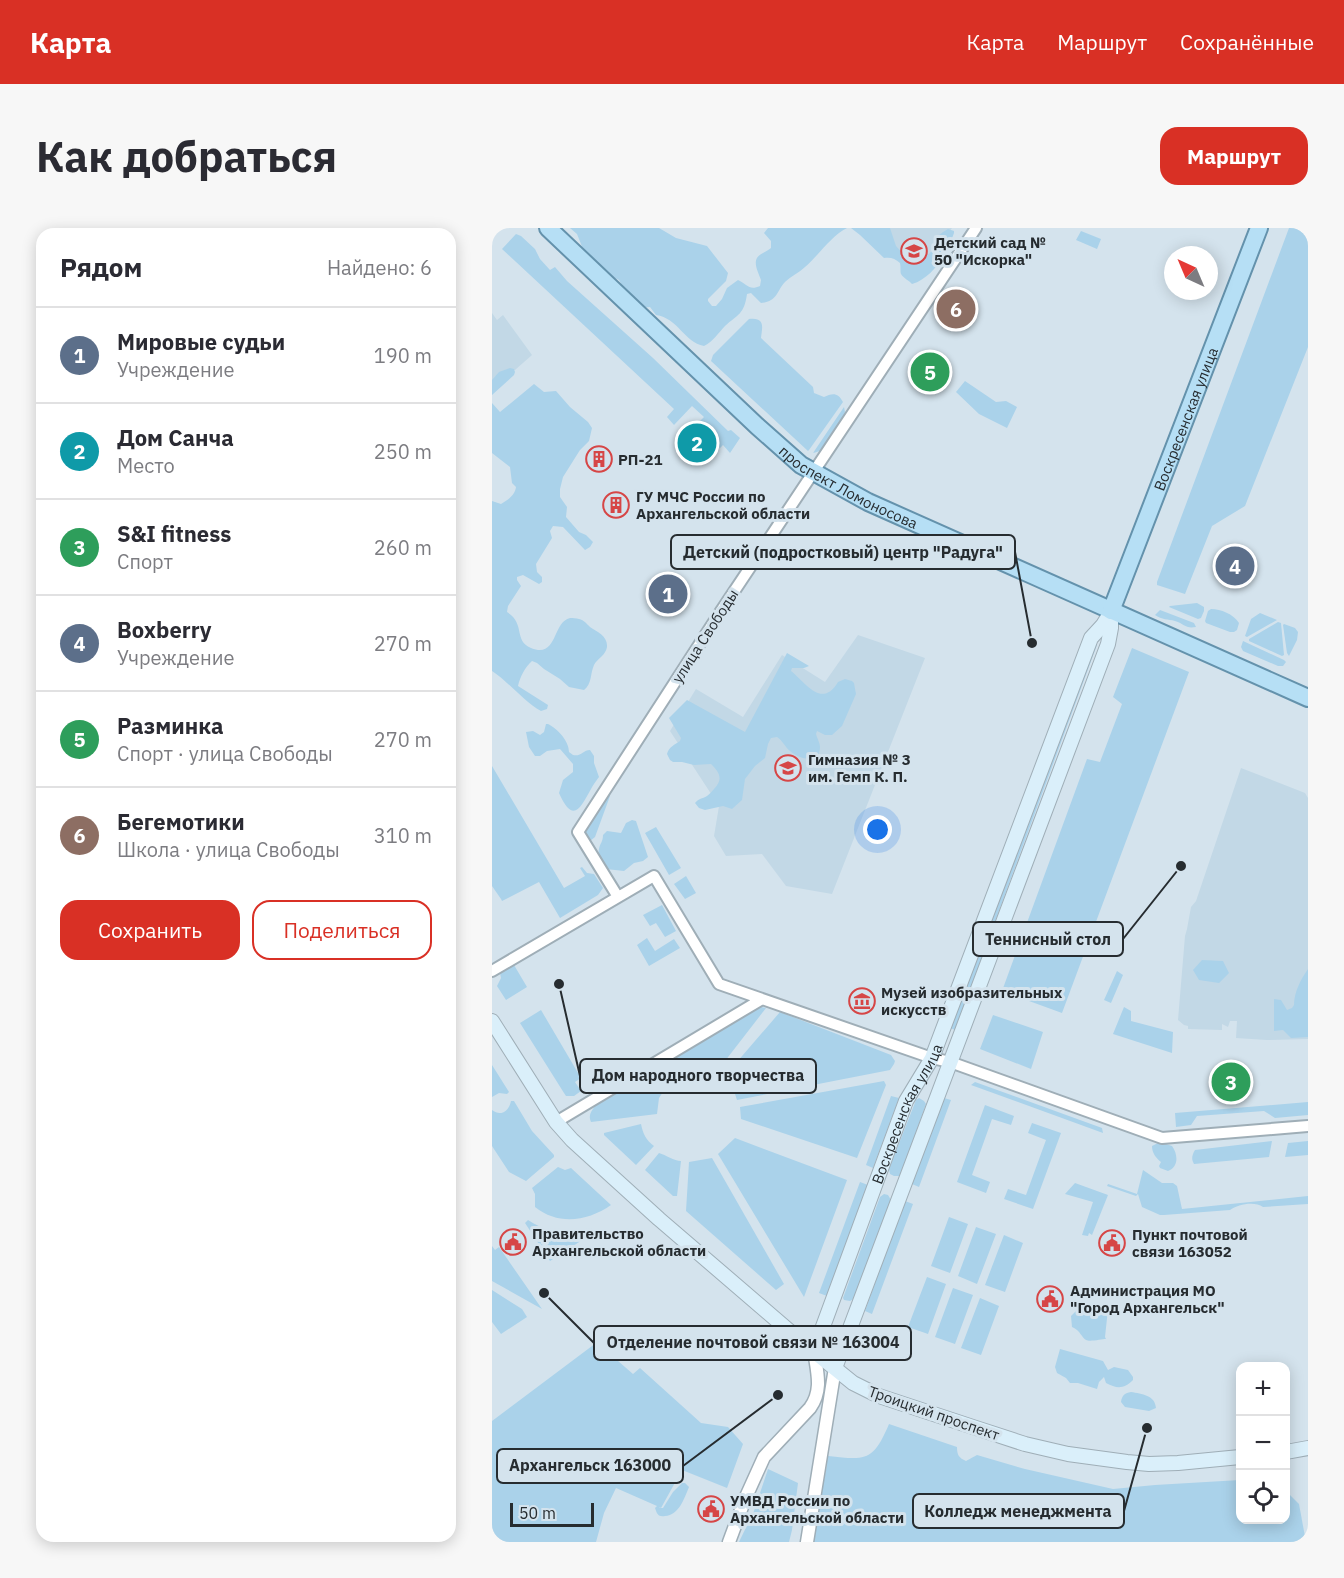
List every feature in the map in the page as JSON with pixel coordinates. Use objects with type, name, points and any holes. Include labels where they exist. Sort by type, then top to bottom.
[{"type":"main road","name":"проспект Ломоносова","points":[[548,228],[749,419],[785,452],[813,472],[868,502],[1308,698]]},
{"type":"main road","name":"Воскресенская улица","points":[[814,1352],[906,1101],[932,1058],[1091,638],[1103,625],[1111,610],[1259,228]]},
{"type":"main road","name":"Воскресенская улица","points":[[835,1368],[1108,644],[1111,610]]},
{"type":"main road","name":"Троицкий проспект","points":[[492,1021],[556,1122],[572,1140],[659,1219],[853,1383],[879,1396],[1058,1452],[1149,1464],[1236,1457]]},
{"type":"main road","points":[[1290,1451],[1308,1448]]},
{"type":"street","name":"улица Свободы","points":[[618,897],[578,832],[813,472],[976,228]]},
{"type":"street","points":[[492,970],[654,876],[719,984],[932,1058],[950,1062],[1162,1138],[1308,1126]]},
{"type":"street","points":[[556,1122],[762,999]]},
{"type":"street","name":"Воскресенская улица","points":[[729,1542],[764,1457],[816,1399],[819,1386],[814,1352]]},
{"type":"street","name":"Воскресенская улица","points":[[807,1542],[835,1368]]},
{"type":"shaded area","points":[[570,228],[659,228],[676,238],[707,246],[728,273],[726,281],[708,299],[712,306],[716,306],[727,288],[738,280],[751,287],[760,286],[761,280],[756,262],[759,256],[771,248],[771,241],[764,233],[768,228],[847,228],[841,231],[803,269],[785,282],[771,300],[761,303],[751,293],[747,294],[740,313],[704,346],[691,340],[664,317],[656,315],[650,307],[641,308],[625,291],[619,280],[607,274],[583,249],[577,234]]},
{"type":"shaded area","points":[[851,228],[890,228],[896,246],[905,256],[914,260],[924,258],[932,251],[938,236],[943,232],[948,229],[954,233],[938,264],[920,281],[912,284],[901,274],[900,263],[892,258],[884,258]]},
{"type":"shaded area","name":"Детский сад № 50 \"Искорка\"","points":[[869,228],[952,228],[918,274]]},
{"type":"shaded area","points":[[1289,228],[1308,228],[1308,347],[1245,506],[1212,526],[1185,594],[1157,585],[1157,582]]},
{"type":"shaded area","points":[[1081,231],[1101,239],[1097,249],[1076,240]]},
{"type":"shaded area","points":[[516,234],[535,249],[550,270],[555,267],[567,281],[653,358],[728,431],[731,430],[740,438],[730,453],[723,445],[720,448],[698,423],[704,417],[692,406],[674,425],[667,417],[674,409],[502,249]]},
{"type":"shaded area","points":[[492,313],[497,320],[503,315],[532,355],[515,370],[510,370],[492,382]]},
{"type":"shaded area","points":[[749,319],[761,321],[761,338],[813,387],[814,393],[824,397],[835,394],[843,402],[808,451],[711,361],[713,355]]},
{"type":"shaded area","points":[[514,369],[514,375],[492,395],[492,380],[499,372]]},
{"type":"shaded area","points":[[965,381],[996,402],[1006,401],[1017,407],[1007,428],[979,414],[956,392]]},
{"type":"shaded area","points":[[534,384],[544,392],[556,391],[592,428],[589,441],[580,450],[563,477],[560,497],[567,507],[566,517],[579,532],[593,542],[585,550],[563,527],[553,526],[550,531],[552,538],[536,564],[542,582],[539,584],[523,575],[517,577],[521,586],[508,606],[507,612],[516,622],[522,641],[531,648],[546,649],[560,626],[570,618],[582,620],[602,635],[607,643],[605,652],[594,665],[590,682],[584,690],[569,687],[537,663],[532,661],[529,663],[518,686],[548,705],[547,709],[541,711],[492,671],[492,501],[501,504],[513,495],[516,487],[512,483],[510,467],[492,453],[492,403],[500,412]]},
{"type":"shaded area","points":[[844,407],[844,415],[820,451],[813,453]]},
{"type":"shaded area","points":[[1197,603],[1204,607],[1201,618],[1198,619],[1169,607],[1170,606]]},
{"type":"shaded area","points":[[1211,609],[1223,611],[1234,617],[1239,623],[1237,630],[1230,632],[1206,623],[1208,611]]},
{"type":"shaded area","points":[[1160,610],[1194,623],[1196,627],[1187,627],[1155,615]]},
{"type":"shaded area","points":[[1260,613],[1277,620],[1245,636],[1251,619]]},
{"type":"shaded area","points":[[1278,622],[1281,623],[1284,655],[1249,641],[1249,639]]},
{"type":"shaded area","points":[[1284,624],[1295,628],[1298,632],[1297,640],[1289,656],[1287,653]]},
{"type":"shaded area","name":"Гимназия № 3 им. Гемп К. П.","points":[[858,635],[925,658],[832,894],[786,886],[762,854],[726,856],[714,836],[719,806],[670,731],[696,689],[743,717],[782,655],[825,682]]},
{"type":"shaded area","points":[[1243,641],[1286,662],[1283,666],[1278,666],[1243,651],[1241,647]]},
{"type":"shaded area","points":[[1095,644],[1097,645],[955,1030],[950,1028]]},
{"type":"shaded area","points":[[1132,648],[1189,672],[1062,1013],[1002,991],[1087,759],[1100,762],[1122,704],[1113,697]]},
{"type":"shaded area","points":[[787,653],[809,666],[792,668],[791,671],[808,687],[820,694],[832,690],[838,682],[845,679],[854,683],[856,694],[842,726],[832,735],[825,735],[817,731],[820,744],[819,753],[808,759],[790,751],[777,737],[771,738],[765,758],[745,779],[742,800],[732,809],[723,806],[705,810],[699,808],[695,803],[714,789],[719,782],[719,776],[711,764],[694,765],[670,760],[668,752],[681,738],[669,718],[687,700],[745,732]]},
{"type":"shaded area","points":[[546,724],[559,732],[569,752],[573,755],[590,750],[594,756],[599,777],[576,810],[572,811],[568,808],[559,793],[563,780],[573,772],[573,764],[560,749],[535,756],[529,747],[526,732],[533,731],[540,735],[544,732]]},
{"type":"shaded area","points":[[492,766],[564,888],[585,876],[580,868],[582,867],[587,873],[594,874],[603,888],[598,895],[560,918],[539,882],[502,901],[492,886]]},
{"type":"shaded area","points":[[1241,768],[1305,793],[1308,798],[1308,1039],[1236,1038],[1237,1021],[1230,1021],[1228,1027],[1222,1024],[1222,1030],[1188,1029],[1188,1026],[1178,1020],[1185,936],[1191,907],[1196,901]]},
{"type":"shaded area","points":[[607,793],[610,793],[610,796],[595,837],[590,841],[584,832]]},
{"type":"shaded area","points":[[636,821],[648,857],[634,863],[624,871],[606,869],[599,854],[603,835],[607,831],[621,833],[626,823]]},
{"type":"shaded area","points":[[656,827],[681,868],[669,875],[645,833]]},
{"type":"shaded area","points":[[686,876],[696,893],[685,899],[674,884]]},
{"type":"shaded area","points":[[662,905],[676,931],[665,937],[656,923],[650,926],[643,915]]},
{"type":"shaded area","points":[[647,938],[655,951],[674,939],[680,948],[649,966],[637,945]]},
{"type":"shaded area","points":[[1202,960],[1223,961],[1229,973],[1219,983],[1199,980],[1193,970]]},
{"type":"shaded area","points":[[514,965],[527,987],[506,1000],[497,986],[501,978],[500,973]]},
{"type":"shaded area","points":[[1308,969],[1308,1037],[1291,1038],[1283,1030],[1274,1031],[1274,999],[1281,1000],[1287,1010],[1292,1008],[1298,986]]},
{"type":"shaded area","points":[[1117,971],[1123,975],[1111,1003],[1104,1000]]},
{"type":"shaded area","points":[[761,1007],[766,1008],[708,1083],[692,1078],[678,1080],[668,1062]]},
{"type":"shaded area","points":[[1124,1007],[1131,1011],[1131,1021],[1173,1032],[1172,1053],[1113,1034]]},
{"type":"shaded area","points":[[541,1010],[581,1078],[575,1082],[581,1091],[574,1096],[566,1096],[520,1023]]},
{"type":"shaded area","points":[[780,1012],[891,1055],[895,1061],[894,1064],[890,1070],[737,1100],[733,1088],[724,1077]]},
{"type":"shaded area","points":[[993,1015],[1043,1032],[1031,1069],[980,1049]]},
{"type":"shaded area","points":[[492,1065],[509,1092],[507,1094],[499,1093],[492,1097]]},
{"type":"shaded area","points":[[654,1071],[665,1089],[659,1098],[657,1114],[591,1122],[590,1115],[595,1106]]},
{"type":"shaded area","points":[[884,1081],[886,1085],[857,1158],[741,1119],[740,1107]]},
{"type":"shaded area","points":[[975,1082],[1102,1128],[1103,1133],[971,1085]]},
{"type":"shaded area","points":[[891,1096],[899,1098],[873,1168],[866,1165]]},
{"type":"shaded area","points":[[919,1098],[926,1104],[901,1174],[894,1176],[890,1174],[889,1169],[916,1100]]},
{"type":"shaded area","points":[[944,1098],[951,1100],[919,1187],[912,1184]]},
{"type":"shaded area","points":[[511,1101],[514,1101],[532,1131],[554,1155],[526,1181],[509,1172],[492,1146],[492,1110],[498,1113],[504,1112]]},
{"type":"shaded area","points":[[1308,1102],[1308,1115],[1275,1118],[1264,1111],[1197,1116],[1191,1125],[1176,1127],[1175,1113]]},
{"type":"shaded area","points":[[985,1105],[1014,1116],[1011,1125],[992,1119],[972,1175],[990,1182],[986,1193],[957,1182]]},
{"type":"shaded area","points":[[1032,1123],[1061,1133],[1033,1209],[1004,1199],[1008,1189],[1026,1195],[1046,1140],[1028,1133]]},
{"type":"shaded area","points":[[641,1124],[645,1137],[654,1146],[636,1165],[604,1133]]},
{"type":"shaded area","points":[[735,1138],[847,1180],[804,1297],[718,1154]]},
{"type":"shaded area","points":[[1272,1141],[1269,1157],[1194,1164],[1192,1160],[1195,1150]]},
{"type":"shaded area","points":[[1308,1141],[1308,1155],[1285,1157],[1288,1143]]},
{"type":"shaded area","points":[[1160,1142],[1172,1146],[1175,1153],[1176,1163],[1168,1171],[1160,1168],[1161,1162],[1153,1151],[1152,1146]]},
{"type":"shaded area","points":[[659,1153],[681,1161],[677,1196],[673,1196],[645,1170]]},
{"type":"shaded area","points":[[712,1158],[784,1284],[776,1290],[686,1211],[689,1162]]},
{"type":"shaded area","points":[[558,1167],[565,1170],[571,1168],[611,1205],[593,1215],[573,1219],[554,1217],[535,1207],[535,1194],[532,1188]]},
{"type":"shaded area","points":[[1143,1170],[1162,1183],[1173,1183],[1177,1186],[1182,1209],[1308,1196],[1308,1204],[1263,1207],[1246,1204],[1230,1210],[1160,1215],[1142,1207],[1138,1194],[1136,1196],[1107,1186],[1108,1184],[1137,1194]]},
{"type":"shaded area","points":[[860,1182],[868,1185],[827,1296],[819,1293]]},
{"type":"shaded area","points":[[1075,1183],[1108,1195],[1092,1235],[1089,1233],[1088,1236],[1082,1235],[1093,1202],[1065,1194]]},
{"type":"shaded area","points":[[884,1194],[888,1195],[891,1200],[855,1298],[850,1301],[844,1300],[880,1197]]},
{"type":"shaded area","points":[[905,1201],[913,1204],[872,1314],[865,1311]]},
{"type":"shaded area","points":[[949,1217],[968,1224],[950,1273],[931,1266]]},
{"type":"shaded area","points":[[528,1220],[560,1233],[593,1233],[550,1261],[525,1223]]},
{"type":"shaded area","points":[[976,1227],[996,1234],[977,1284],[958,1276]]},
{"type":"shaded area","points":[[1004,1235],[1023,1243],[1005,1292],[985,1285]]},
{"type":"shaded area","points":[[492,1246],[495,1250],[499,1247],[542,1309],[492,1281]]},
{"type":"shaded area","points":[[927,1277],[946,1284],[928,1334],[908,1327]]},
{"type":"shaded area","points":[[953,1288],[973,1295],[955,1344],[935,1337]]},
{"type":"shaded area","points":[[492,1290],[522,1309],[527,1317],[501,1334],[492,1322]]},
{"type":"shaded area","points":[[980,1298],[999,1306],[981,1355],[961,1348]]},
{"type":"shaded area","points":[[1095,1308],[1108,1309],[1106,1339],[1088,1341],[1072,1327],[1071,1316],[1077,1310],[1085,1312]]},
{"type":"shaded area","points":[[608,1334],[618,1344],[610,1354],[633,1374],[640,1368],[701,1423],[728,1427],[743,1444],[727,1488],[682,1470],[661,1508],[682,1483],[689,1487],[680,1506],[670,1515],[659,1515],[655,1508],[657,1506],[616,1488],[604,1513],[596,1542],[492,1542],[492,1421]]},
{"type":"shaded area","points":[[1060,1349],[1103,1361],[1108,1370],[1114,1367],[1128,1370],[1133,1380],[1127,1385],[1117,1387],[1106,1383],[1104,1377],[1097,1389],[1070,1383],[1057,1373],[1055,1367]]},
{"type":"shaded area","points":[[1131,1392],[1151,1398],[1156,1408],[1149,1411],[1125,1407],[1121,1402],[1122,1398]]},
{"type":"shaded area","points":[[889,1424],[957,1447],[959,1456],[966,1461],[977,1455],[1025,1469],[1113,1489],[1236,1480],[1236,1524],[1290,1524],[1290,1495],[1299,1504],[1306,1542],[814,1542],[810,1537],[827,1465],[826,1457],[860,1458],[867,1456],[878,1446]]},
{"type":"shaded area","points":[[768,1469],[798,1483],[789,1542],[739,1542],[754,1511]]},
{"type":"place","name":"Детский сад № 50 \"Искорка\"","points":[[914,251]]},
{"type":"place","name":"Бегемотики","points":[[956,309]]},
{"type":"place","name":"Разминка","points":[[930,372]]},
{"type":"place","name":"Дом Санча","points":[[697,443]]},
{"type":"place","name":"РП-21","points":[[599,459]]},
{"type":"place","name":"ГУ МЧС России по Архангельской области","points":[[616,505]]},
{"type":"place","name":"Boxberry","points":[[1235,566]]},
{"type":"place","name":"Мировые судьи","points":[[668,594]]},
{"type":"place","name":"Детский (подростковый) центр \"Радуга\"","points":[[1032,643]]},
{"type":"place","name":"Гимназия № 3 им. Гемп К. П.","points":[[788,768]]},
{"type":"place","name":"Теннисный стол","points":[[1181,866]]},
{"type":"place","name":"Дом народного творчества","points":[[559,984]]},
{"type":"place","name":"Музей изобразительных искусств","points":[[862,1001]]},
{"type":"place","name":"S&I fitness","points":[[1231,1082]]},
{"type":"place","name":"Правительство Архангельской области","points":[[513,1242]]},
{"type":"place","name":"Пункт почтовой связи 163052","points":[[1112,1243]]},
{"type":"place","name":"Отделение почтовой связи № 163004","points":[[544,1293]]},
{"type":"place","name":"Администрация МО \"Город Архангельск\"","points":[[1050,1299]]},
{"type":"place","name":"Архангельск 163000","points":[[778,1395]]},
{"type":"place","name":"Колледж менеджмента","points":[[1147,1428]]},
{"type":"place","name":"УМВД России по Архангельской области","points":[[711,1509]]}]
